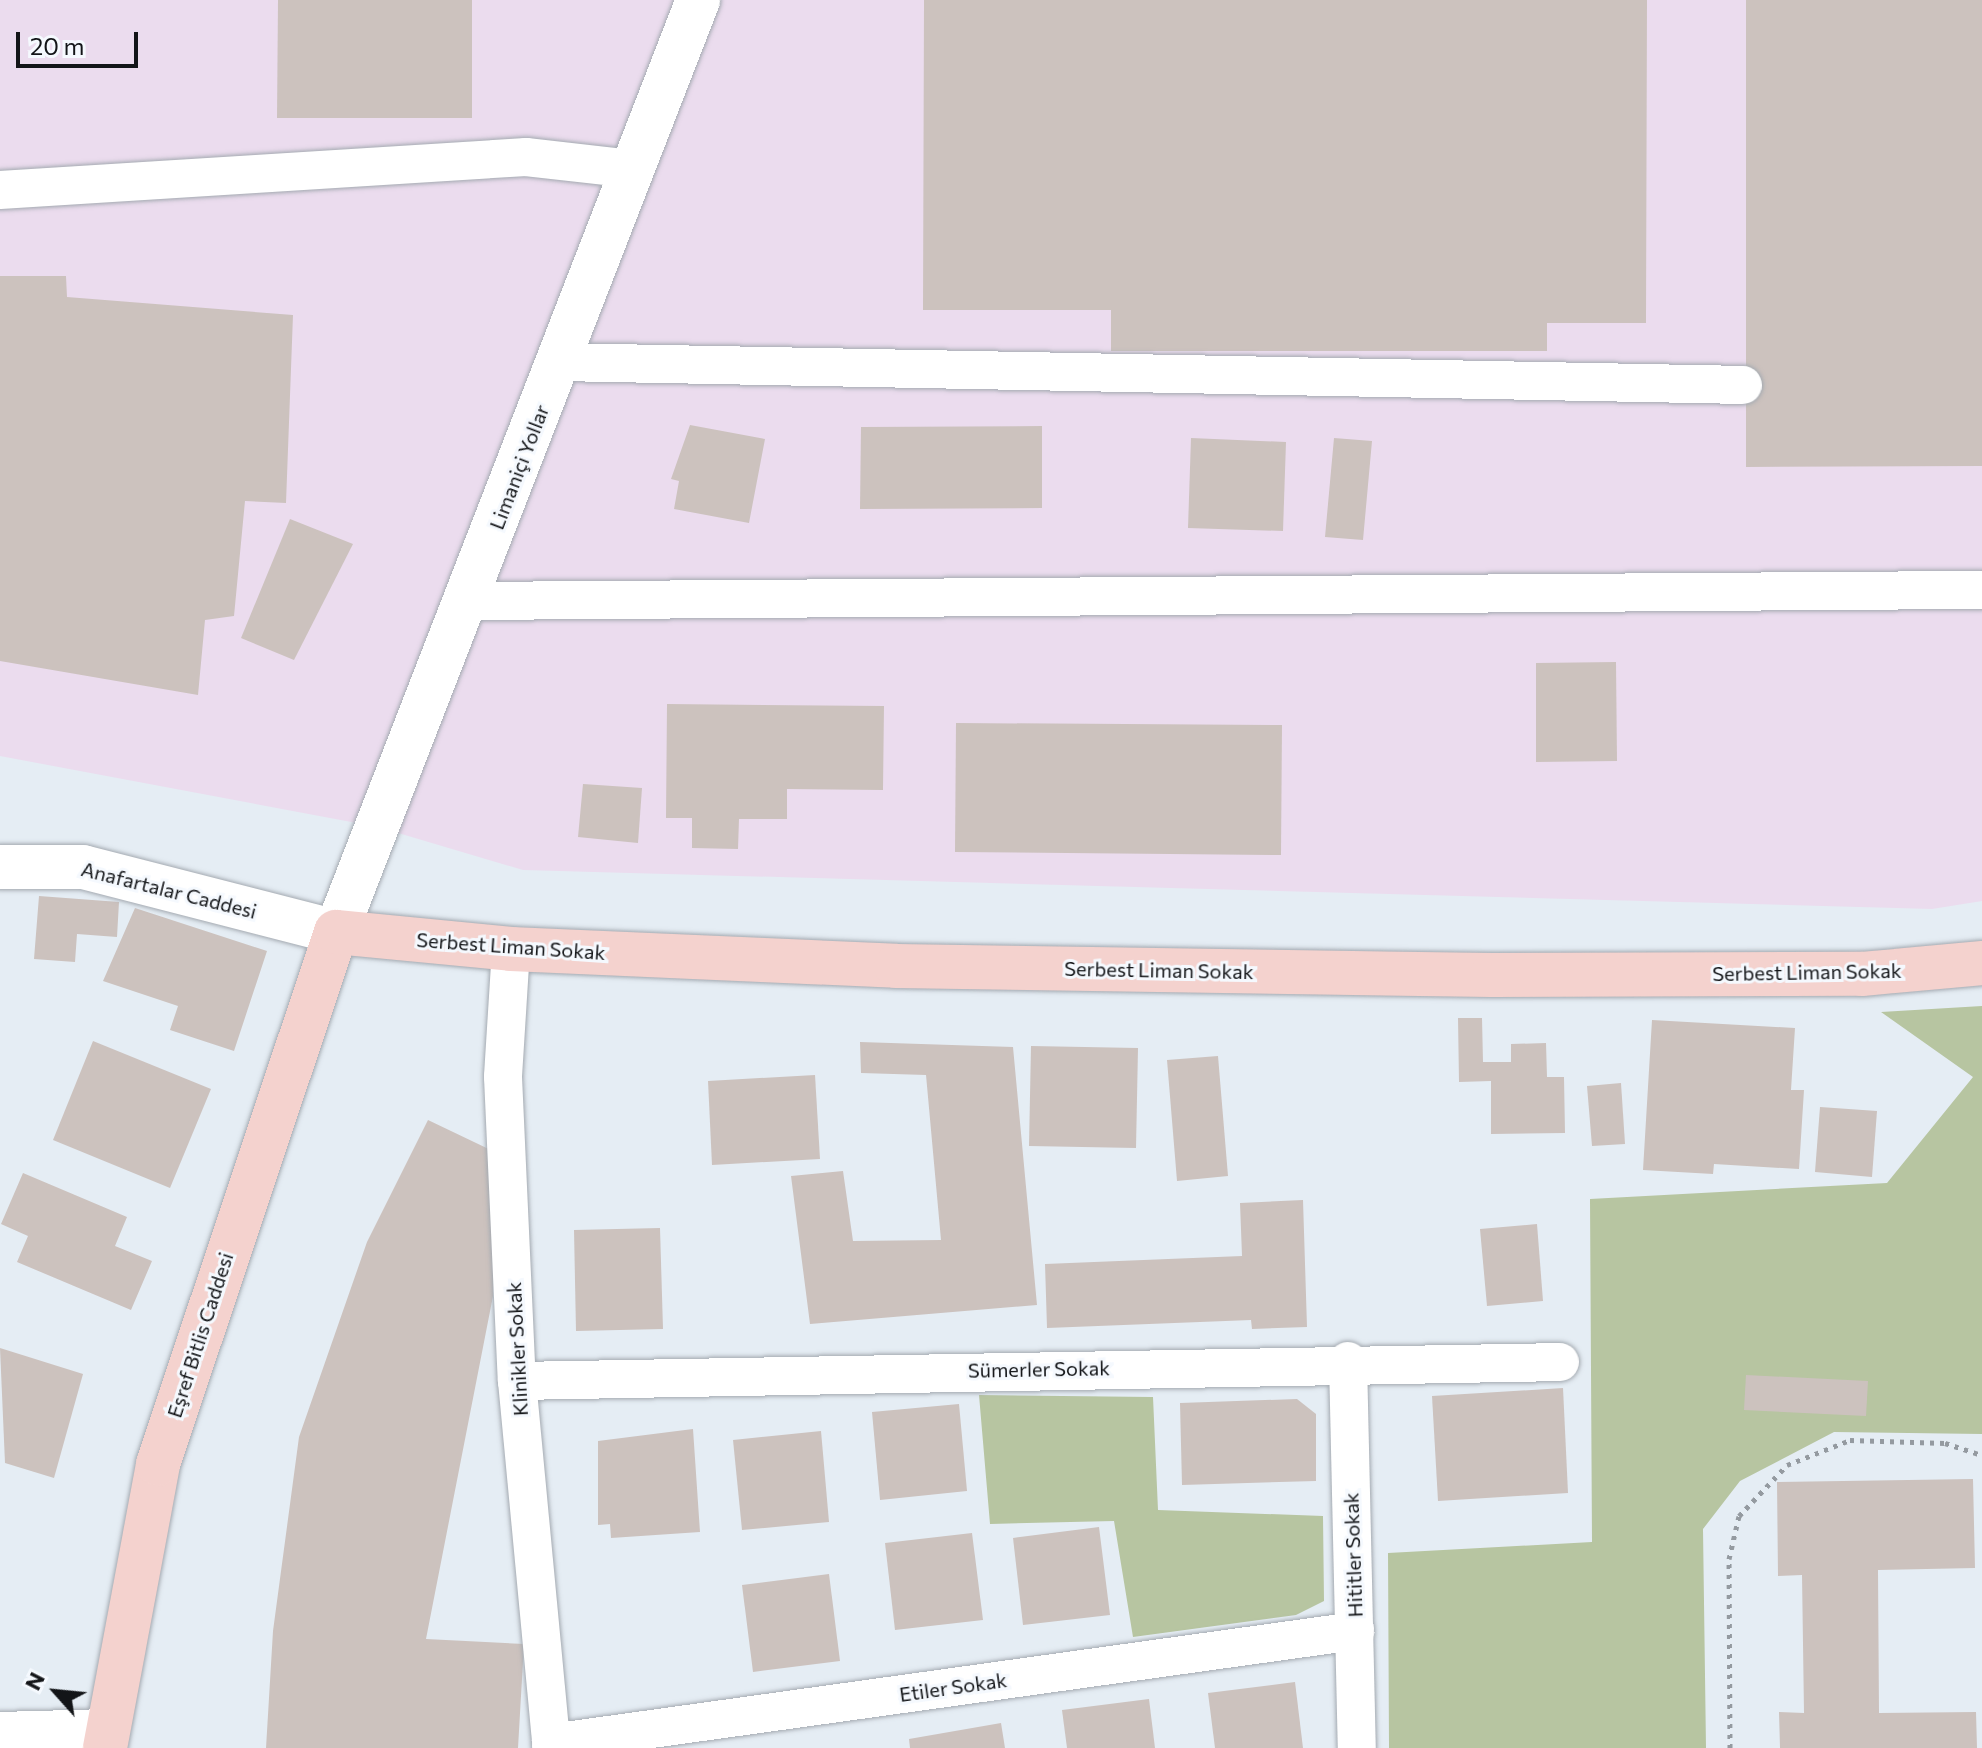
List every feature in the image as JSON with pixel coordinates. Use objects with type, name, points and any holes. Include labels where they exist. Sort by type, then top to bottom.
[{"type":"main road","name":"Serbest Liman Sokak","points":[[336,932],[511,949],[896,966],[1492,975],[1862,974],[1982,963]]},
{"type":"main road","name":"Eşref Bitlis Caddesi","points":[[106,1738],[158,1464],[336,932]]},
{"type":"street","name":"Limaniçi Yollar","points":[[336,932],[698,0]]},
{"type":"street","points":[[0,190],[526,157],[633,169]]},
{"type":"street","points":[[559,362],[1743,385]]},
{"type":"street","points":[[467,601],[1982,590]]},
{"type":"street","name":"Anafartalar Caddesi","points":[[0,867],[83,867],[336,932]]},
{"type":"street","name":"Klinikler Sokak","points":[[511,949],[503,1077],[517,1381],[551,1745]]},
{"type":"street","name":"Sümerler Sokak","points":[[517,1381],[1348,1361],[1560,1362]]},
{"type":"street","name":"Hititler Sokak","points":[[1348,1361],[1357,1748]]},
{"type":"street","name":"Etiler Sokak","points":[[551,1745],[1355,1631]]},
{"type":"street","points":[[0,1731],[106,1738]]},
{"type":"path","points":[[1730,1748],[1729,1559],[1739,1516],[1787,1465],[1850,1440],[1945,1443],[1982,1455]]},
{"type":"shaded area","points":[[0,0],[1982,0],[1982,901],[1932,909],[523,870],[378,827],[0,756]]},
{"type":"green space","points":[[1982,1006],[1982,1434],[1834,1432],[1740,1481],[1703,1529],[1706,1748],[1389,1748],[1388,1553],[1592,1542],[1590,1199],[1887,1183],[1973,1077],[1881,1012]]},
{"type":"green space","points":[[979,1395],[1153,1397],[1158,1510],[1323,1516],[1324,1601],[1296,1615],[1133,1637],[1114,1521],[990,1524]]},
{"type":"building","points":[[278,0],[472,0],[472,118],[277,118]]},
{"type":"building","points":[[924,0],[1647,0],[1646,323],[1547,323],[1547,351],[1111,351],[1111,310],[923,310]]},
{"type":"building","points":[[1746,0],[1982,0],[1982,466],[1746,467]]},
{"type":"building","points":[[0,276],[66,276],[67,297],[293,315],[286,503],[245,501],[234,616],[205,620],[198,695],[0,661]]},
{"type":"building","points":[[690,425],[765,439],[749,523],[674,509],[679,481],[671,479]]},
{"type":"building","points":[[1042,426],[1042,508],[860,509],[861,427]]},
{"type":"building","points":[[1191,438],[1286,442],[1283,531],[1188,528]]},
{"type":"building","points":[[1334,438],[1372,441],[1363,540],[1325,537]]},
{"type":"building","points":[[290,519],[353,544],[294,660],[241,638]]},
{"type":"building","points":[[1616,662],[1617,761],[1536,762],[1536,663]]},
{"type":"building","points":[[667,704],[884,706],[883,790],[787,789],[787,819],[739,819],[738,849],[692,848],[692,818],[666,818]]},
{"type":"building","points":[[956,723],[1282,725],[1281,855],[955,852]]},
{"type":"building","points":[[583,784],[642,788],[638,843],[578,837]]},
{"type":"building","points":[[39,896],[119,902],[117,937],[77,934],[75,962],[34,959]]},
{"type":"building","points":[[135,908],[267,951],[234,1051],[170,1030],[178,1006],[103,981]]},
{"type":"building","points":[[1458,1018],[1482,1018],[1483,1062],[1511,1062],[1511,1044],[1546,1043],[1547,1077],[1564,1077],[1565,1133],[1491,1134],[1491,1081],[1459,1082]]},
{"type":"building","points":[[1652,1020],[1795,1028],[1791,1090],[1804,1090],[1799,1169],[1714,1164],[1713,1174],[1643,1170]]},
{"type":"building","points":[[93,1041],[211,1089],[170,1188],[53,1140]]},
{"type":"building","points":[[860,1042],[1013,1047],[1037,1305],[810,1324],[791,1176],[843,1171],[853,1241],[941,1240],[926,1075],[861,1073]]},
{"type":"building","points":[[1031,1046],[1138,1048],[1136,1148],[1029,1146]]},
{"type":"building","points":[[1218,1056],[1228,1176],[1177,1181],[1167,1060]]},
{"type":"building","points":[[815,1075],[820,1159],[712,1165],[708,1081]]},
{"type":"building","points":[[1621,1083],[1625,1144],[1592,1146],[1587,1086]]},
{"type":"building","points":[[1820,1107],[1877,1111],[1872,1177],[1815,1172]]},
{"type":"building","points":[[428,1120],[497,1153],[493,1296],[426,1639],[524,1644],[518,1748],[266,1748],[273,1631],[299,1437],[367,1242]]},
{"type":"building","points":[[23,1173],[127,1217],[115,1246],[152,1261],[131,1310],[17,1262],[28,1236],[1,1224]]},
{"type":"building","points":[[1303,1200],[1307,1327],[1252,1329],[1251,1320],[1047,1328],[1045,1264],[1242,1256],[1240,1203]]},
{"type":"building","points":[[1537,1224],[1543,1301],[1487,1306],[1480,1229]]},
{"type":"building","points":[[660,1228],[663,1329],[576,1331],[574,1230]]},
{"type":"building","points":[[0,1348],[83,1374],[54,1478],[5,1463]]},
{"type":"building","points":[[1746,1375],[1868,1381],[1866,1416],[1744,1410]]},
{"type":"building","points":[[1563,1388],[1568,1493],[1438,1501],[1432,1396]]},
{"type":"building","points":[[1297,1399],[1316,1414],[1316,1481],[1182,1485],[1180,1403]]},
{"type":"building","points":[[959,1404],[967,1491],[880,1500],[872,1412]]},
{"type":"building","points":[[693,1429],[700,1532],[611,1538],[610,1524],[598,1525],[598,1441]]},
{"type":"building","points":[[821,1431],[829,1522],[742,1530],[733,1440]]},
{"type":"building","points":[[1973,1479],[1975,1568],[1878,1570],[1879,1713],[1976,1712],[1977,1748],[1780,1748],[1779,1712],[1804,1713],[1802,1575],[1778,1576],[1777,1482]]},
{"type":"building","points":[[1099,1527],[1110,1615],[1023,1625],[1013,1538]]},
{"type":"building","points":[[972,1533],[983,1620],[895,1630],[885,1543]]},
{"type":"building","points":[[829,1574],[840,1661],[753,1672],[742,1585]]},
{"type":"building","points":[[1295,1682],[1303,1748],[1215,1748],[1208,1693]]},
{"type":"building","points":[[1149,1699],[1155,1748],[1067,1748],[1062,1710]]},
{"type":"building","points":[[1001,1723],[1005,1748],[910,1748],[909,1739]]}]
